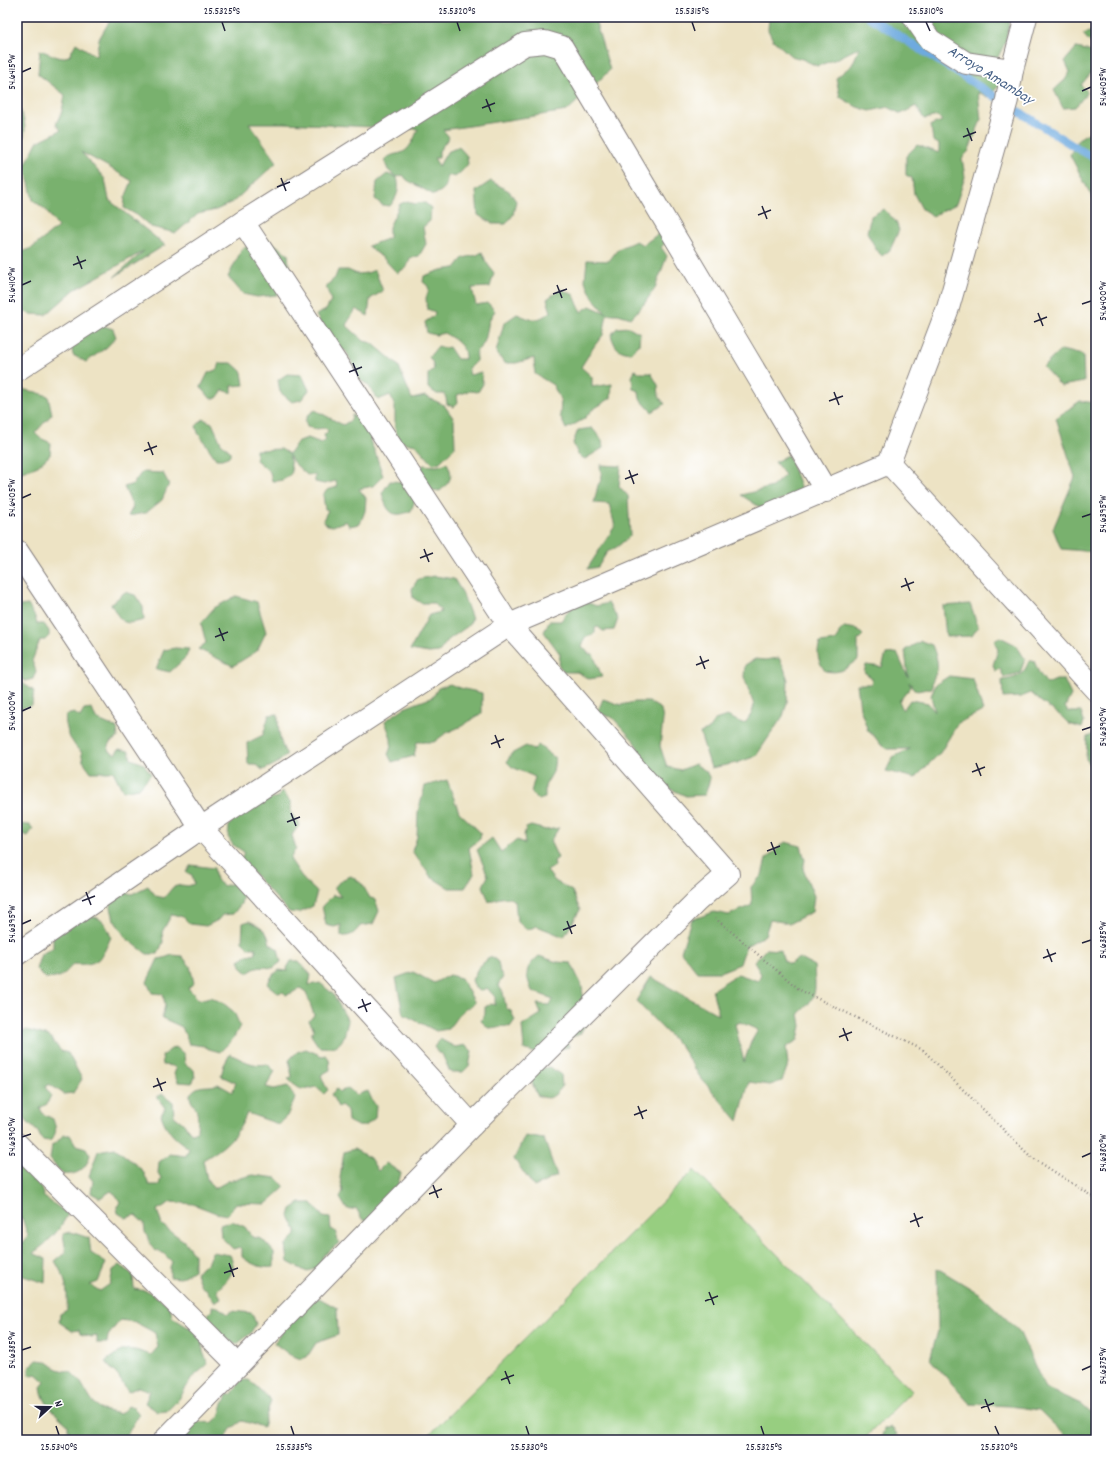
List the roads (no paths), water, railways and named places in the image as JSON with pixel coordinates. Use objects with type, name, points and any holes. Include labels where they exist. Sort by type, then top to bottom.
[{"type":"street","points":[[914,17],[930,40],[966,63],[1012,70]]},
{"type":"street","points":[[17,954],[201,828],[508,625],[889,463],[948,308],[1007,100],[1012,70],[1026,17]]},
{"type":"street","points":[[17,370],[243,222],[525,44],[545,42],[562,47],[826,490]]},
{"type":"street","points":[[165,1440],[472,1125],[697,901],[728,874],[508,625],[243,222]]},
{"type":"street","points":[[889,463],[1096,690]]},
{"type":"street","points":[[17,551],[201,828],[472,1125]]},
{"type":"street","points":[[17,1144],[238,1365]]},
{"type":"waterway","name":"Arroyo Amambay","points":[[869,17],[1096,159]]}]
